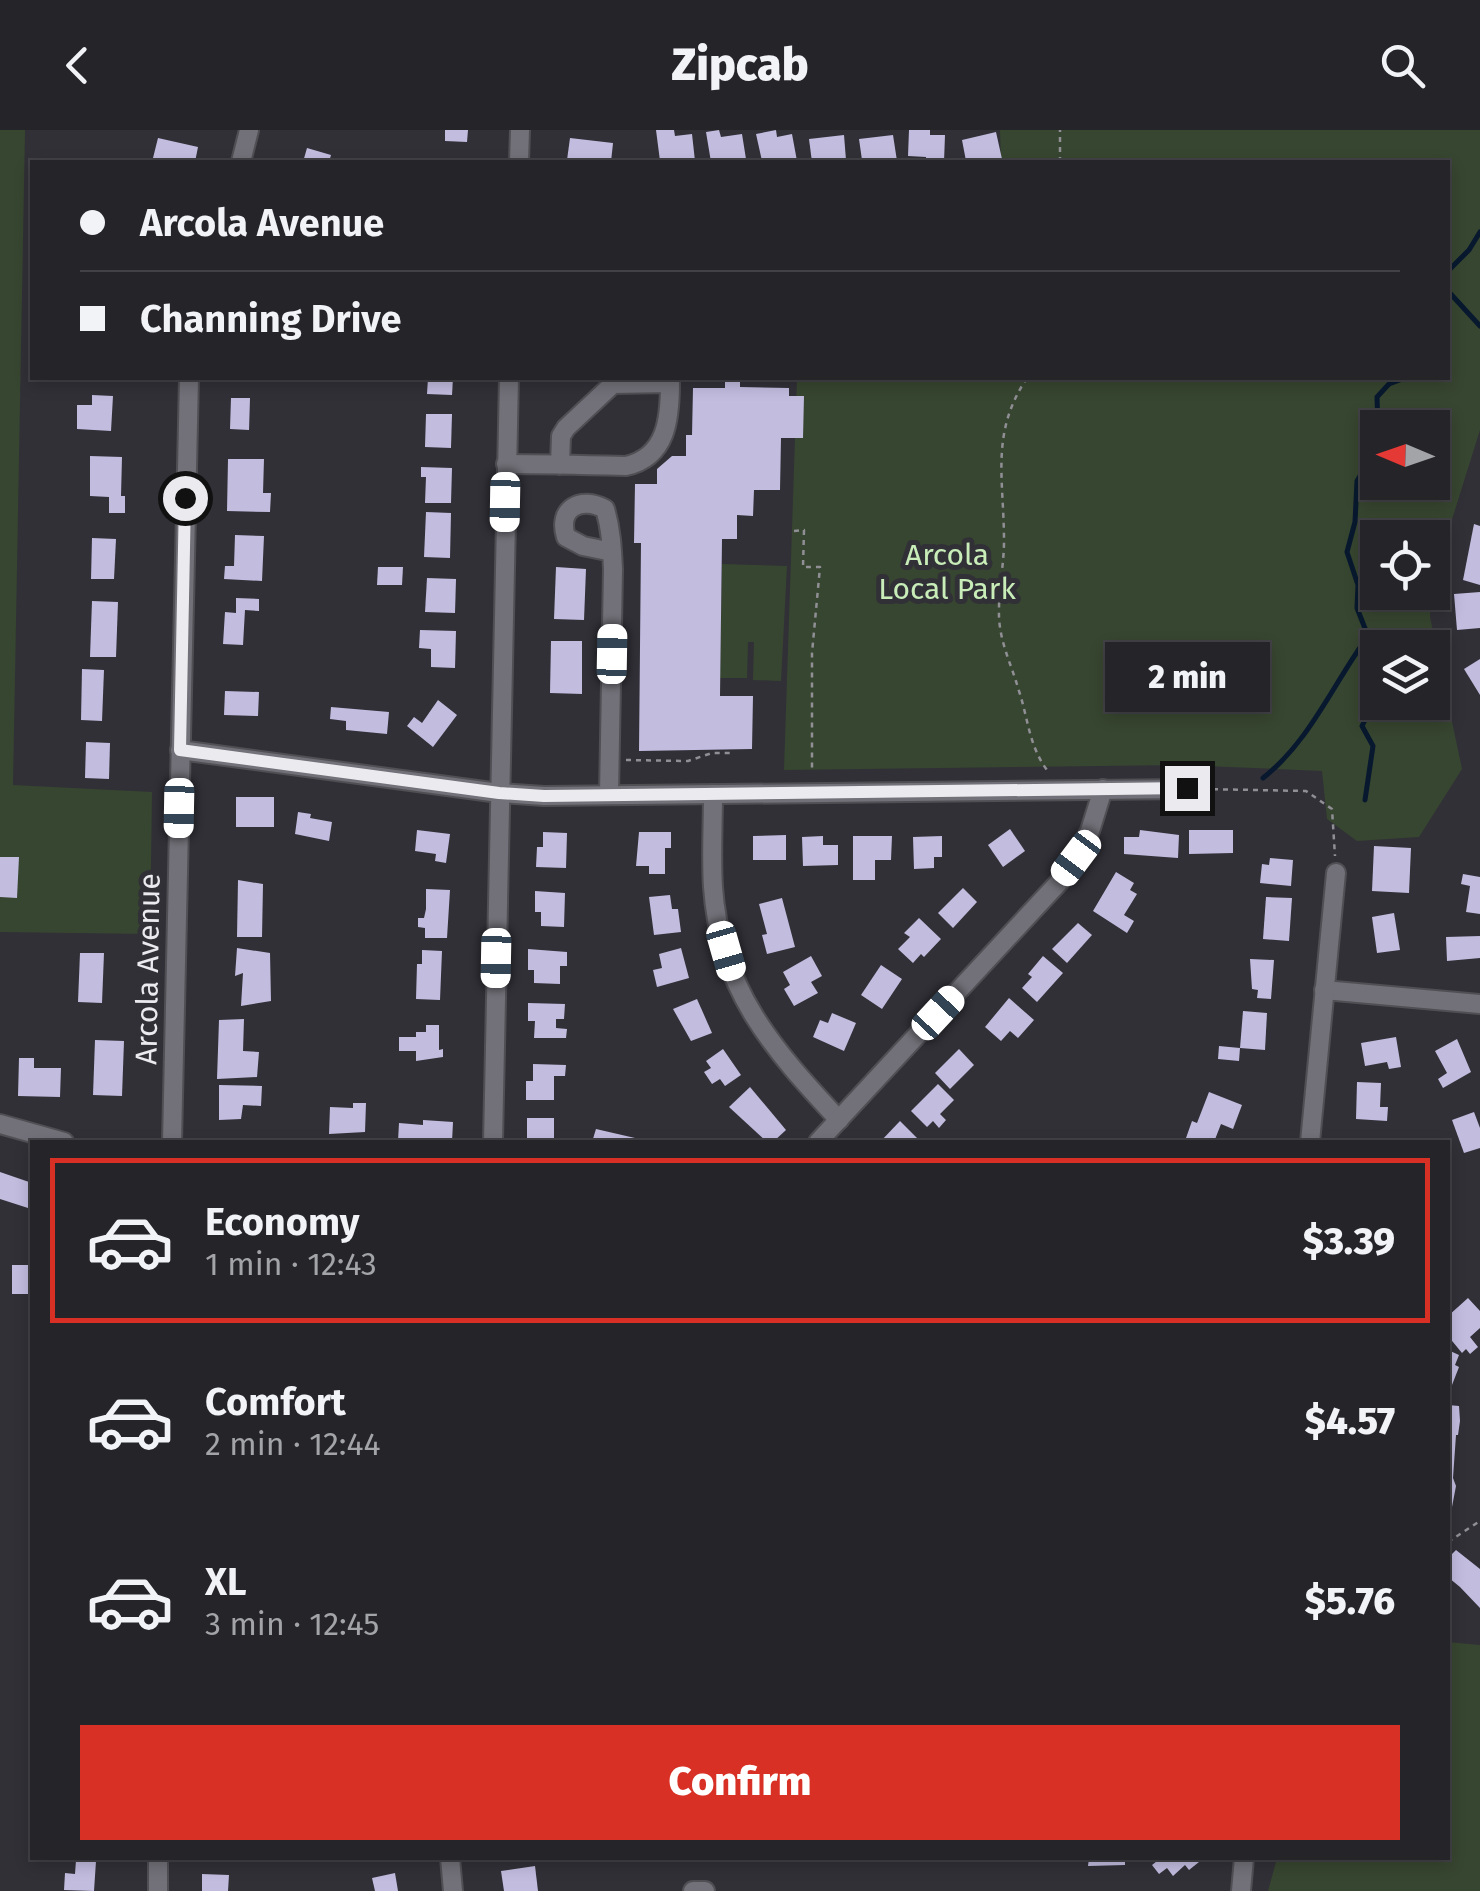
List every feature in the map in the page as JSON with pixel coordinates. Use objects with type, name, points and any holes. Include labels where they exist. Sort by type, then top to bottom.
[{"type":"street","points":[[242,160],[249,130]]},
{"type":"street","points":[[519,160],[520,130]]},
{"type":"street","name":"Arcola Avenue","points":[[172,1140],[189,380]]},
{"type":"street","points":[[493,1140],[509,380]]},
{"type":"street","points":[[506,464],[560,465],[626,466],[649,456],[667,430],[670,383],[613,384],[561,436],[560,465]]},
{"type":"street","points":[[609,795],[612,552]]},
{"type":"street","points":[[180,750],[499,793],[1187,788]]},
{"type":"street","points":[[820,1140],[1060,880],[1090,831],[1103,789]]},
{"type":"street","points":[[713,794],[713,888],[732,972],[752,1014],[780,1057],[839,1120]]},
{"type":"street","points":[[1310,1140],[1336,873]]},
{"type":"street","points":[[1324,990],[1480,1004]]},
{"type":"street","points":[[0,1124],[57,1140]]},
{"type":"street","points":[[158,1860],[158,1891]]},
{"type":"street","points":[[450,1860],[453,1891]]},
{"type":"street","points":[[1241,1891],[1244,1860]]},
{"type":"street","points":[[693,1891],[705,1891]]},
{"type":"path","points":[[1060,130],[1060,160]]},
{"type":"path","points":[[1026,380],[1015,396],[1003,430],[1000,472],[1004,548],[998,608],[1003,646],[1021,696],[1030,740],[1046,770]]},
{"type":"path","points":[[794,530],[804,530],[803,567],[820,567],[812,653],[812,772]]},
{"type":"path","points":[[610,760],[688,761],[712,752],[733,753]]},
{"type":"path","points":[[1187,788],[1306,791],[1332,810],[1336,873]]},
{"type":"path","points":[[1450,1541],[1480,1521]]},
{"type":"green space","points":[[0,130],[25,130],[13,785],[152,792],[150,934],[0,932]]},
{"type":"green space","name":"Arcola Local Park","points":[[1000,130],[1480,130],[1480,430],[1450,526],[1450,520],[1360,520],[1360,610],[1430,610],[1433,630],[1360,630],[1360,720],[1450,720],[1450,712],[1462,769],[1419,837],[1357,841],[1327,819],[1322,771],[1181,765],[784,770],[797,380],[1450,380],[1450,160],[1001,160]]},
{"type":"green space","points":[[722,564],[787,566],[781,681],[753,680],[754,642],[748,642],[747,678],[720,678]]},
{"type":"green space","points":[[1450,1642],[1480,1645],[1480,1891],[1268,1891],[1276,1860],[1450,1860]]},
{"type":"building","points":[[445,130],[468,130],[467,142],[445,141]]},
{"type":"building","points":[[656,130],[674,130],[675,136],[692,134],[695,160],[660,160]]},
{"type":"building","points":[[719,130],[721,137],[742,134],[746,159],[711,160],[706,132]]},
{"type":"building","points":[[776,130],[777,137],[792,134],[797,160],[762,160],[756,134]]},
{"type":"building","points":[[909,130],[945,135],[944,160],[908,156]]},
{"type":"building","points":[[996,132],[1002,159],[966,160],[962,140]]},
{"type":"building","points":[[844,135],[846,160],[812,160],[809,139]]},
{"type":"building","points":[[893,135],[897,160],[862,160],[859,139]]},
{"type":"building","points":[[158,138],[198,147],[195,160],[153,158]]},
{"type":"building","points":[[570,138],[613,143],[611,160],[567,160]]},
{"type":"building","points":[[307,148],[331,155],[330,160],[304,160]]},
{"type":"building","points":[[428,380],[453,380],[452,395],[427,394]]},
{"type":"building","points":[[725,380],[740,380],[740,387],[789,388],[789,396],[804,396],[803,438],[781,438],[780,490],[754,490],[753,516],[737,515],[737,539],[722,539],[720,696],[753,696],[752,749],[639,751],[641,543],[634,543],[635,484],[657,484],[657,469],[672,456],[686,456],[686,435],[692,435],[693,388],[725,388]]},
{"type":"building","points":[[92,395],[113,396],[111,431],[77,429],[77,405],[92,405]]},
{"type":"building","points":[[231,398],[250,398],[249,430],[230,429]]},
{"type":"building","points":[[426,414],[452,414],[451,448],[425,447]]},
{"type":"building","points":[[90,456],[122,457],[121,496],[125,496],[125,513],[109,513],[109,497],[90,496]]},
{"type":"building","points":[[228,459],[264,459],[263,493],[271,493],[270,512],[227,511]]},
{"type":"building","points":[[421,467],[452,468],[451,503],[425,503],[426,477],[421,477]]},
{"type":"building","points":[[426,512],[451,513],[450,558],[424,557]]},
{"type":"building","points":[[1474,524],[1480,526],[1480,585],[1463,580]]},
{"type":"building","points":[[235,535],[264,536],[262,581],[224,579],[225,566],[234,566]]},
{"type":"building","points":[[92,538],[116,539],[114,579],[91,579]]},
{"type":"building","points":[[378,567],[403,567],[402,585],[377,585]]},
{"type":"building","points":[[556,567],[586,569],[584,620],[554,619]]},
{"type":"building","points":[[427,578],[456,579],[455,613],[425,612]]},
{"type":"building","points":[[1480,592],[1480,628],[1457,630],[1454,594]]},
{"type":"building","points":[[236,598],[259,599],[259,611],[245,610],[243,645],[223,644],[225,612],[236,613]]},
{"type":"building","points":[[92,601],[118,602],[116,657],[90,657]]},
{"type":"building","points":[[420,630],[456,631],[455,668],[431,667],[431,649],[419,648]]},
{"type":"building","points":[[551,641],[582,641],[582,694],[550,693]]},
{"type":"building","points":[[1480,659],[1480,695],[1464,669]]},
{"type":"building","points":[[82,669],[104,670],[102,721],[81,720]]},
{"type":"building","points":[[225,691],[259,692],[258,716],[224,715]]},
{"type":"building","points":[[438,700],[457,715],[433,747],[407,726],[414,717],[422,723]]},
{"type":"building","points":[[331,707],[389,712],[387,734],[346,730],[346,721],[330,719]]},
{"type":"building","points":[[86,742],[110,743],[109,779],[85,778]]},
{"type":"building","points":[[236,797],[274,797],[274,827],[236,827]]},
{"type":"building","points":[[298,812],[332,822],[329,841],[295,834]]},
{"type":"building","points":[[1010,829],[1025,851],[1003,867],[988,845]]},
{"type":"building","points":[[417,830],[450,834],[446,863],[435,861],[436,854],[415,851]]},
{"type":"building","points":[[1140,830],[1179,835],[1178,858],[1124,854],[1124,837],[1139,837]]},
{"type":"building","points":[[1189,830],[1233,830],[1233,853],[1189,854]]},
{"type":"building","points":[[543,832],[567,833],[566,868],[536,867]]},
{"type":"building","points":[[639,832],[671,832],[671,848],[665,848],[665,874],[649,874],[649,866],[636,866]]},
{"type":"building","points":[[786,835],[786,860],[753,860],[753,836]]},
{"type":"building","points":[[823,836],[823,845],[838,845],[838,865],[803,866],[802,837]]},
{"type":"building","points":[[853,836],[892,836],[891,860],[875,860],[875,880],[853,880]]},
{"type":"building","points":[[942,836],[942,857],[934,857],[934,868],[914,869],[913,837]]},
{"type":"building","points":[[1374,846],[1411,848],[1409,893],[1372,891]]},
{"type":"building","points":[[0,857],[19,857],[17,898],[0,897]]},
{"type":"building","points":[[1270,858],[1293,860],[1291,886],[1260,883],[1262,864],[1269,865]]},
{"type":"building","points":[[1116,872],[1134,883],[1130,890],[1137,894],[1124,915],[1134,921],[1127,933],[1093,911]]},
{"type":"building","points":[[1463,874],[1480,877],[1480,914],[1466,912],[1470,886],[1461,884]]},
{"type":"building","points":[[238,880],[263,884],[262,937],[237,937]]},
{"type":"building","points":[[963,888],[977,902],[953,928],[938,913]]},
{"type":"building","points":[[426,889],[450,890],[447,938],[425,938],[425,928],[418,927],[418,918],[424,918],[426,909]]},
{"type":"building","points":[[535,891],[565,893],[564,927],[541,926],[541,912],[535,912]]},
{"type":"building","points":[[670,895],[672,909],[678,909],[681,932],[654,935],[649,897]]},
{"type":"building","points":[[1266,897],[1292,898],[1289,941],[1263,939]]},
{"type":"building","points":[[782,898],[795,947],[767,954],[762,935],[767,934],[759,904]]},
{"type":"building","points":[[1394,913],[1400,950],[1377,953],[1372,917]]},
{"type":"building","points":[[919,918],[941,939],[913,963],[898,949],[910,937],[904,933]]},
{"type":"building","points":[[1078,923],[1092,935],[1067,963],[1052,949]]},
{"type":"building","points":[[1480,936],[1480,958],[1447,961],[1446,937]]},
{"type":"building","points":[[237,948],[270,953],[271,1001],[241,1006],[243,973],[235,976]]},
{"type":"building","points":[[681,948],[689,978],[657,987],[653,970],[662,968],[659,954]]},
{"type":"building","points":[[528,949],[567,952],[567,966],[560,966],[560,984],[534,983],[534,970],[528,970]]},
{"type":"building","points":[[422,950],[442,951],[440,1000],[416,999],[417,964],[422,964]]},
{"type":"building","points":[[80,953],[104,953],[102,1003],[78,1002]]},
{"type":"building","points":[[811,956],[822,976],[811,982],[818,993],[794,1006],[784,989],[790,985],[783,972]]},
{"type":"building","points":[[1043,956],[1063,973],[1037,1002],[1022,988]]},
{"type":"building","points":[[1250,959],[1274,960],[1271,999],[1257,998],[1258,990],[1252,989]]},
{"type":"building","points":[[881,965],[902,979],[882,1009],[861,995]]},
{"type":"building","points":[[1009,998],[1034,1020],[1018,1038],[1010,1031],[1001,1041],[985,1027]]},
{"type":"building","points":[[697,999],[712,1033],[691,1041],[673,1009]]},
{"type":"building","points":[[528,1003],[565,1004],[564,1019],[556,1019],[556,1028],[567,1029],[566,1038],[534,1038],[535,1021],[528,1021]]},
{"type":"building","points":[[1243,1011],[1267,1013],[1265,1050],[1240,1048]]},
{"type":"building","points":[[832,1013],[856,1023],[844,1051],[813,1037],[820,1020],[828,1023]]},
{"type":"building","points":[[244,1019],[243,1051],[259,1052],[257,1077],[217,1079],[219,1020]]},
{"type":"building","points":[[426,1025],[439,1025],[439,1050],[443,1049],[443,1057],[416,1061],[416,1051],[399,1051],[399,1037],[416,1037],[416,1032],[426,1032]]},
{"type":"building","points":[[1396,1037],[1401,1067],[1389,1069],[1387,1062],[1365,1066],[1361,1043]]},
{"type":"building","points":[[1457,1039],[1471,1072],[1443,1088],[1438,1079],[1447,1073],[1435,1051]]},
{"type":"building","points":[[95,1040],[124,1041],[122,1096],[93,1095]]},
{"type":"building","points":[[1219,1046],[1240,1048],[1239,1061],[1218,1059]]},
{"type":"building","points":[[723,1049],[741,1075],[725,1086],[720,1079],[712,1084],[704,1072],[711,1068],[706,1061]]},
{"type":"building","points":[[959,1049],[974,1065],[950,1089],[935,1073]]},
{"type":"building","points":[[19,1058],[34,1058],[34,1068],[61,1068],[60,1097],[18,1096]]},
{"type":"building","points":[[533,1064],[566,1065],[565,1076],[554,1076],[554,1100],[526,1100],[526,1081],[533,1081]]},
{"type":"building","points":[[1357,1082],[1381,1083],[1380,1107],[1388,1107],[1387,1121],[1356,1119]]},
{"type":"building","points":[[938,1084],[954,1100],[940,1114],[946,1120],[939,1128],[933,1121],[927,1127],[911,1111]]},
{"type":"building","points":[[219,1085],[262,1086],[261,1106],[243,1105],[241,1119],[219,1120]]},
{"type":"building","points":[[750,1087],[786,1130],[775,1140],[765,1140],[729,1107]]},
{"type":"building","points":[[1209,1092],[1242,1105],[1233,1129],[1221,1124],[1215,1140],[1186,1138],[1192,1121],[1197,1123]]},
{"type":"building","points":[[353,1103],[366,1103],[365,1132],[329,1134],[330,1107],[353,1108]]},
{"type":"building","points":[[1474,1112],[1480,1128],[1480,1148],[1464,1153],[1452,1120]]},
{"type":"building","points":[[527,1118],[554,1118],[554,1140],[527,1138]]},
{"type":"building","points":[[423,1120],[453,1122],[452,1140],[398,1140],[399,1123],[423,1125]]},
{"type":"building","points":[[900,1121],[917,1138],[915,1140],[882,1140]]},
{"type":"building","points":[[596,1129],[644,1140],[593,1140]]},
{"type":"building","points":[[0,1172],[30,1182],[28,1208],[0,1199]]},
{"type":"building","points":[[12,1265],[30,1265],[30,1294],[12,1294]]},
{"type":"building","points":[[1468,1298],[1480,1311],[1480,1328],[1470,1337],[1478,1347],[1470,1354],[1466,1349],[1462,1353],[1450,1338],[1450,1314]]},
{"type":"building","points":[[1450,1351],[1459,1355],[1450,1384]]},
{"type":"building","points":[[1450,1405],[1459,1406],[1460,1421],[1452,1507]]},
{"type":"building","points":[[1456,1550],[1480,1569],[1480,1608],[1450,1579],[1450,1556]]},
{"type":"building","points":[[76,1860],[96,1861],[94,1891],[64,1890],[65,1873],[75,1874]]},
{"type":"building","points":[[1089,1860],[1125,1860],[1125,1865],[1088,1866]]},
{"type":"building","points":[[1158,1860],[1202,1860],[1189,1870],[1185,1865],[1173,1876],[1167,1868],[1159,1874],[1152,1865]]},
{"type":"building","points":[[535,1866],[538,1891],[504,1891],[501,1871]]},
{"type":"building","points":[[395,1873],[398,1891],[375,1891],[372,1878]]},
{"type":"building","points":[[202,1874],[229,1875],[228,1891],[202,1891]]},
{"type":"waterway","points":[[1450,269],[1480,232]]},
{"type":"waterway","points":[[1450,293],[1480,326]]},
{"type":"waterway","points":[[1377,410],[1377,397],[1389,384],[1400,380]]},
{"type":"waterway","points":[[1263,778],[1308,729],[1368,636],[1357,608],[1358,585],[1347,552],[1360,476]]},
{"type":"waterway","points":[[1365,720],[1362,726],[1373,746],[1365,800]]},
{"type":"route","points":[[185,498],[180,750],[544,796],[1187,788]]}]
